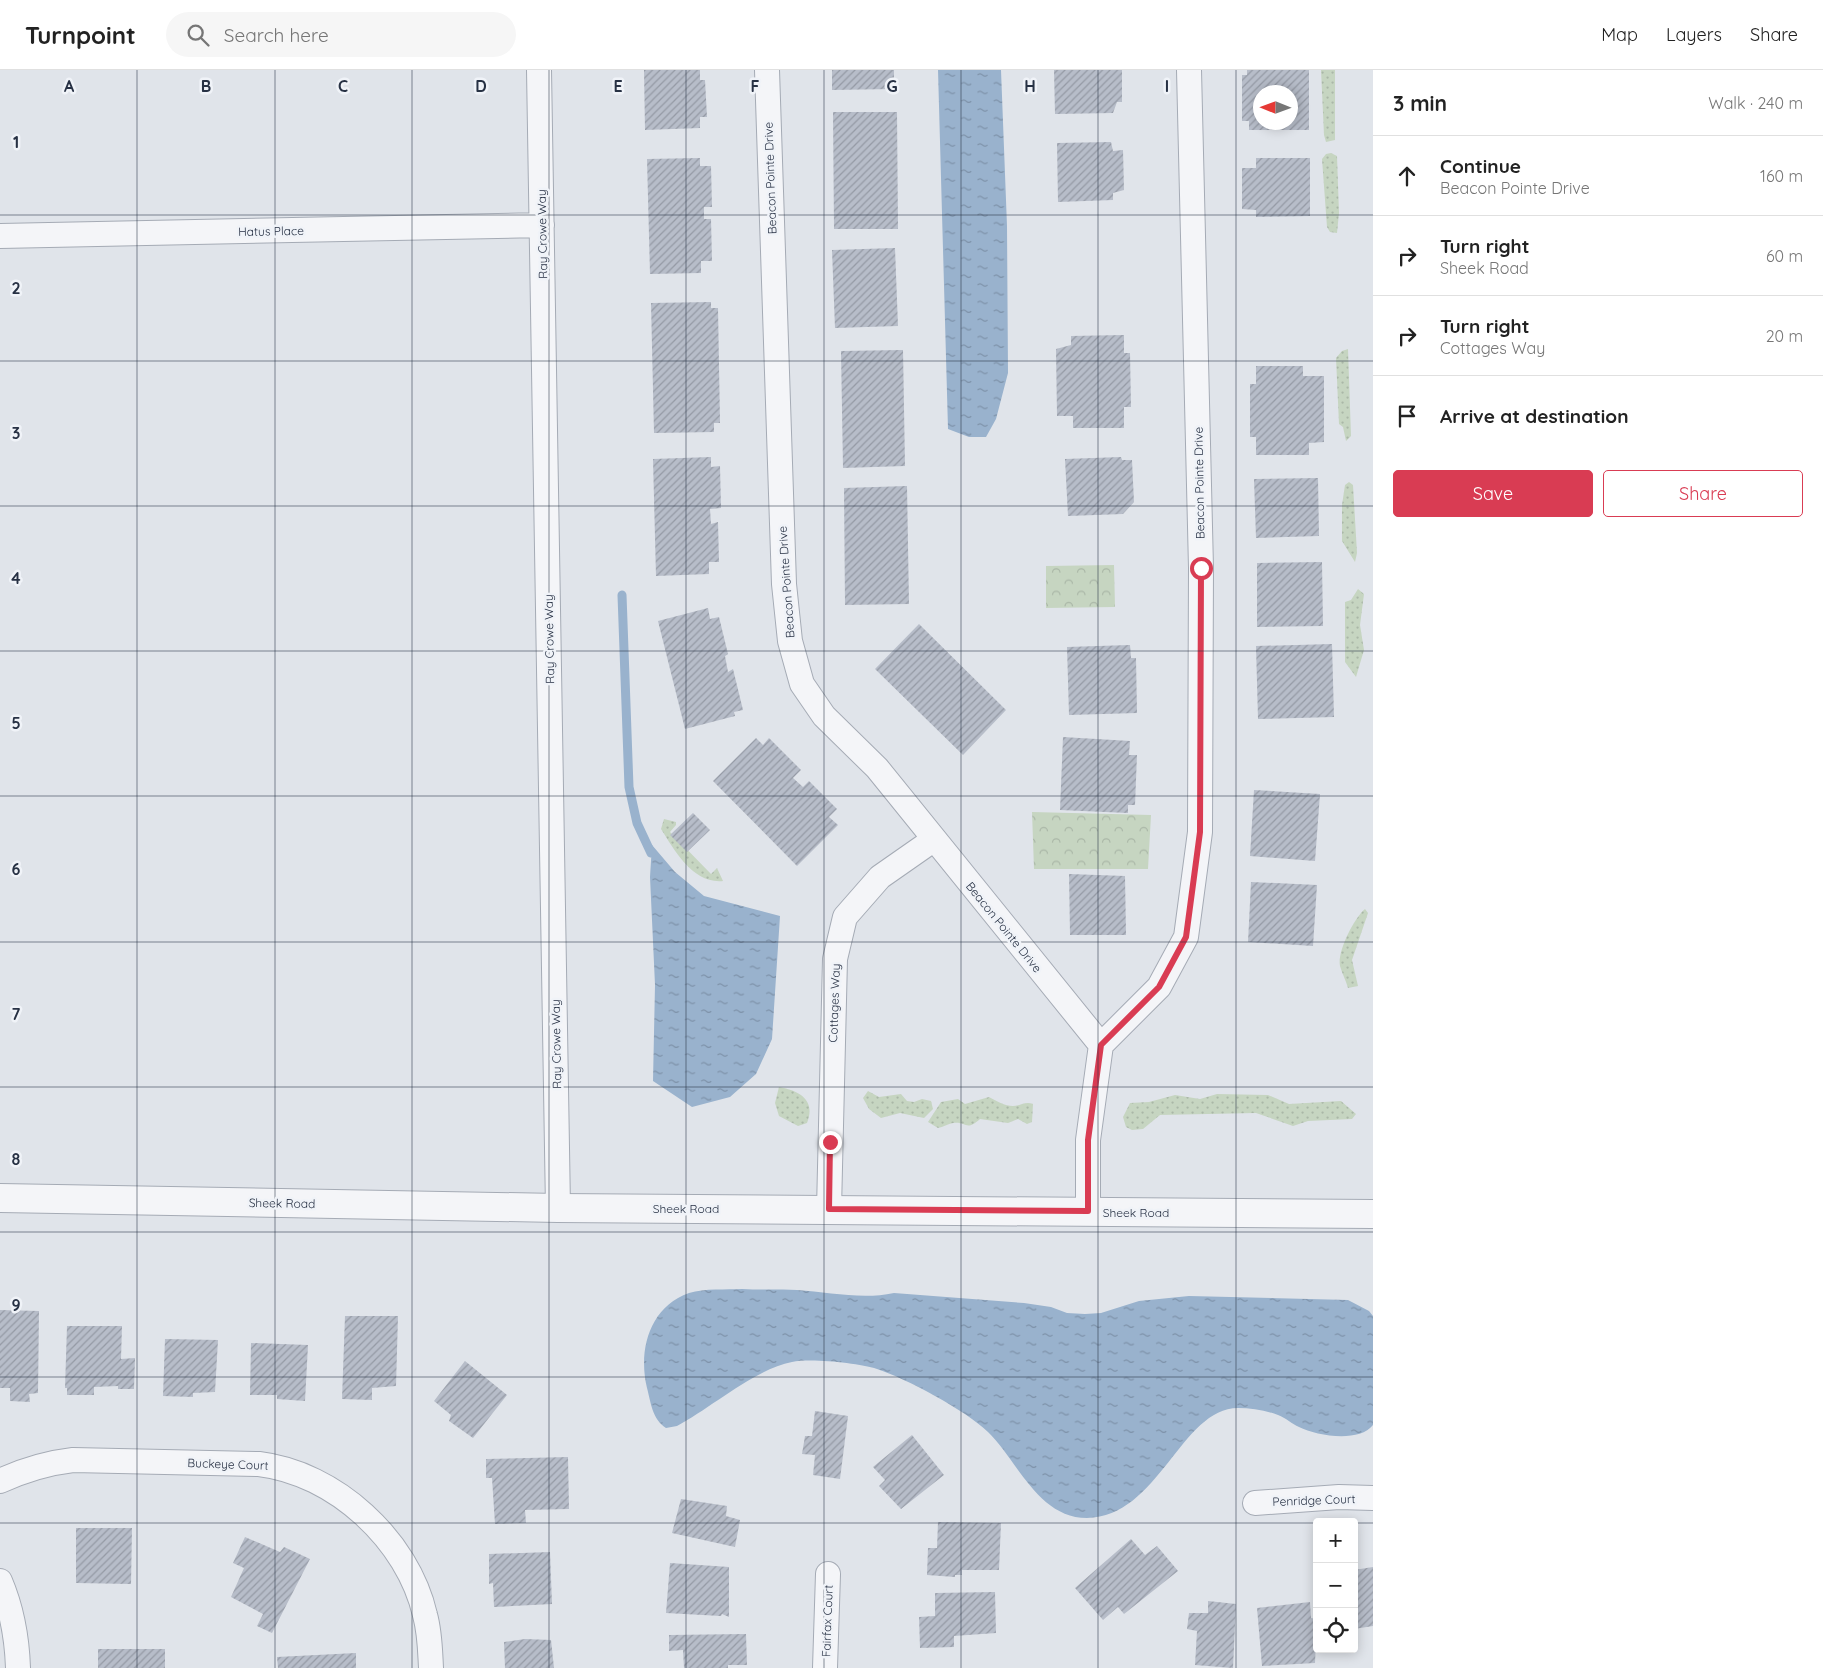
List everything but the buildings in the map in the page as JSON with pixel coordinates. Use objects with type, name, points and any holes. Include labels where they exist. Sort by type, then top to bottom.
[{"type":"street","name":"Ray Crowe Way","points":[[540,70],[558,1208]]},
{"type":"street","name":"Beacon Pointe Drive","points":[[767,70],[784,584],[790,641],[802,684],[824,716],[877,768],[933,840],[1101,1045],[1159,987],[1186,937],[1200,832],[1201,568],[1189,70]]},
{"type":"street","name":"Hatus Place","points":[[0,236],[542,225]]},
{"type":"street","name":"Cottages Way","points":[[829,1209],[835,959],[845,917],[880,877],[933,840]]},
{"type":"street","points":[[1088,1211],[1088,1140],[1101,1045]]},
{"type":"street","name":"Sheek Road","points":[[0,1198],[558,1208],[1373,1214]]},
{"type":"street","name":"Buckeye Court","points":[[0,1481],[52,1462],[73,1460],[259,1464],[280,1466],[302,1474],[340,1494],[356,1506],[378,1529],[395,1552],[407,1571],[425,1613],[430,1639],[431,1668]]},
{"type":"street","name":"Penridge Court","points":[[1255,1503],[1339,1497],[1373,1498]]},
{"type":"street","name":"Fairfax Court","points":[[825,1668],[828,1574]]},
{"type":"street","points":[[0,1581],[8,1600],[14,1630],[18,1668]]},
{"type":"green space","points":[[1321,70],[1335,70],[1335,140],[1326,142],[1324,135]]},
{"type":"green space","points":[[1331,153],[1337,156],[1339,213],[1337,233],[1330,232],[1327,227],[1322,159],[1326,154]]},
{"type":"green space","points":[[1348,349],[1351,436],[1346,441],[1343,427],[1339,424],[1336,358],[1342,351]]},
{"type":"green space","points":[[1349,482],[1353,485],[1357,553],[1355,562],[1342,541],[1342,505],[1345,485]]},
{"type":"green space","points":[[1114,565],[1115,607],[1046,608],[1046,566]]},
{"type":"green space","points":[[1358,589],[1364,594],[1360,625],[1364,650],[1356,677],[1345,662],[1345,602],[1351,600]]},
{"type":"green space","points":[[1032,812],[1151,815],[1148,869],[1034,869]]},
{"type":"green space","points":[[664,819],[676,822],[676,825],[670,832],[711,874],[717,868],[723,881],[712,881],[703,877],[686,864],[672,847],[661,829]]},
{"type":"green space","points":[[1365,909],[1368,913],[1352,960],[1358,986],[1348,988],[1340,966],[1341,952],[1351,927]]},
{"type":"green space","points":[[779,1087],[794,1091],[808,1103],[809,1115],[807,1123],[798,1126],[779,1116],[775,1103]]},
{"type":"green space","points":[[868,1091],[879,1097],[901,1094],[907,1101],[914,1102],[922,1099],[931,1101],[933,1109],[924,1118],[900,1113],[881,1118],[869,1109],[863,1098]]},
{"type":"green space","points":[[1217,1094],[1268,1095],[1289,1104],[1341,1101],[1356,1114],[1352,1119],[1308,1121],[1293,1126],[1256,1113],[1160,1115],[1143,1129],[1132,1130],[1126,1127],[1123,1117],[1130,1103],[1149,1102],[1175,1095],[1200,1099]]},
{"type":"green space","points":[[989,1097],[1010,1106],[1033,1104],[1032,1122],[1027,1124],[1018,1119],[1008,1123],[980,1119],[972,1125],[953,1123],[938,1128],[928,1122],[941,1102],[958,1099],[965,1104]]},
{"type":"water","points":[[938,70],[1001,70],[1007,226],[1008,373],[996,419],[986,437],[969,437],[948,429]]},
{"type":"water","points":[[652,845],[675,872],[704,896],[780,916],[772,1039],[756,1074],[730,1097],[692,1107],[653,1081],[655,985],[650,877]]},
{"type":"water","points":[[742,1289],[797,1290],[858,1296],[894,1293],[1024,1303],[1051,1307],[1067,1313],[1085,1314],[1101,1313],[1139,1301],[1189,1296],[1348,1300],[1369,1311],[1373,1316],[1373,1425],[1367,1431],[1358,1434],[1338,1436],[1316,1433],[1296,1426],[1281,1416],[1253,1409],[1238,1408],[1218,1413],[1200,1425],[1151,1483],[1133,1500],[1112,1513],[1087,1518],[1070,1515],[1055,1509],[1042,1498],[1030,1486],[999,1444],[988,1432],[966,1415],[919,1387],[889,1373],[869,1367],[811,1361],[792,1362],[778,1366],[763,1372],[677,1426],[666,1428],[658,1420],[653,1410],[645,1374],[646,1345],[656,1319],[675,1300],[689,1293],[695,1291]]},
{"type":"waterway","points":[[622,595],[629,787],[637,823],[651,853]]},
{"type":"route","points":[[830,1142],[829,1209],[1088,1211],[1088,1140],[1101,1045],[1159,987],[1186,937],[1200,832],[1201,568]]}]
